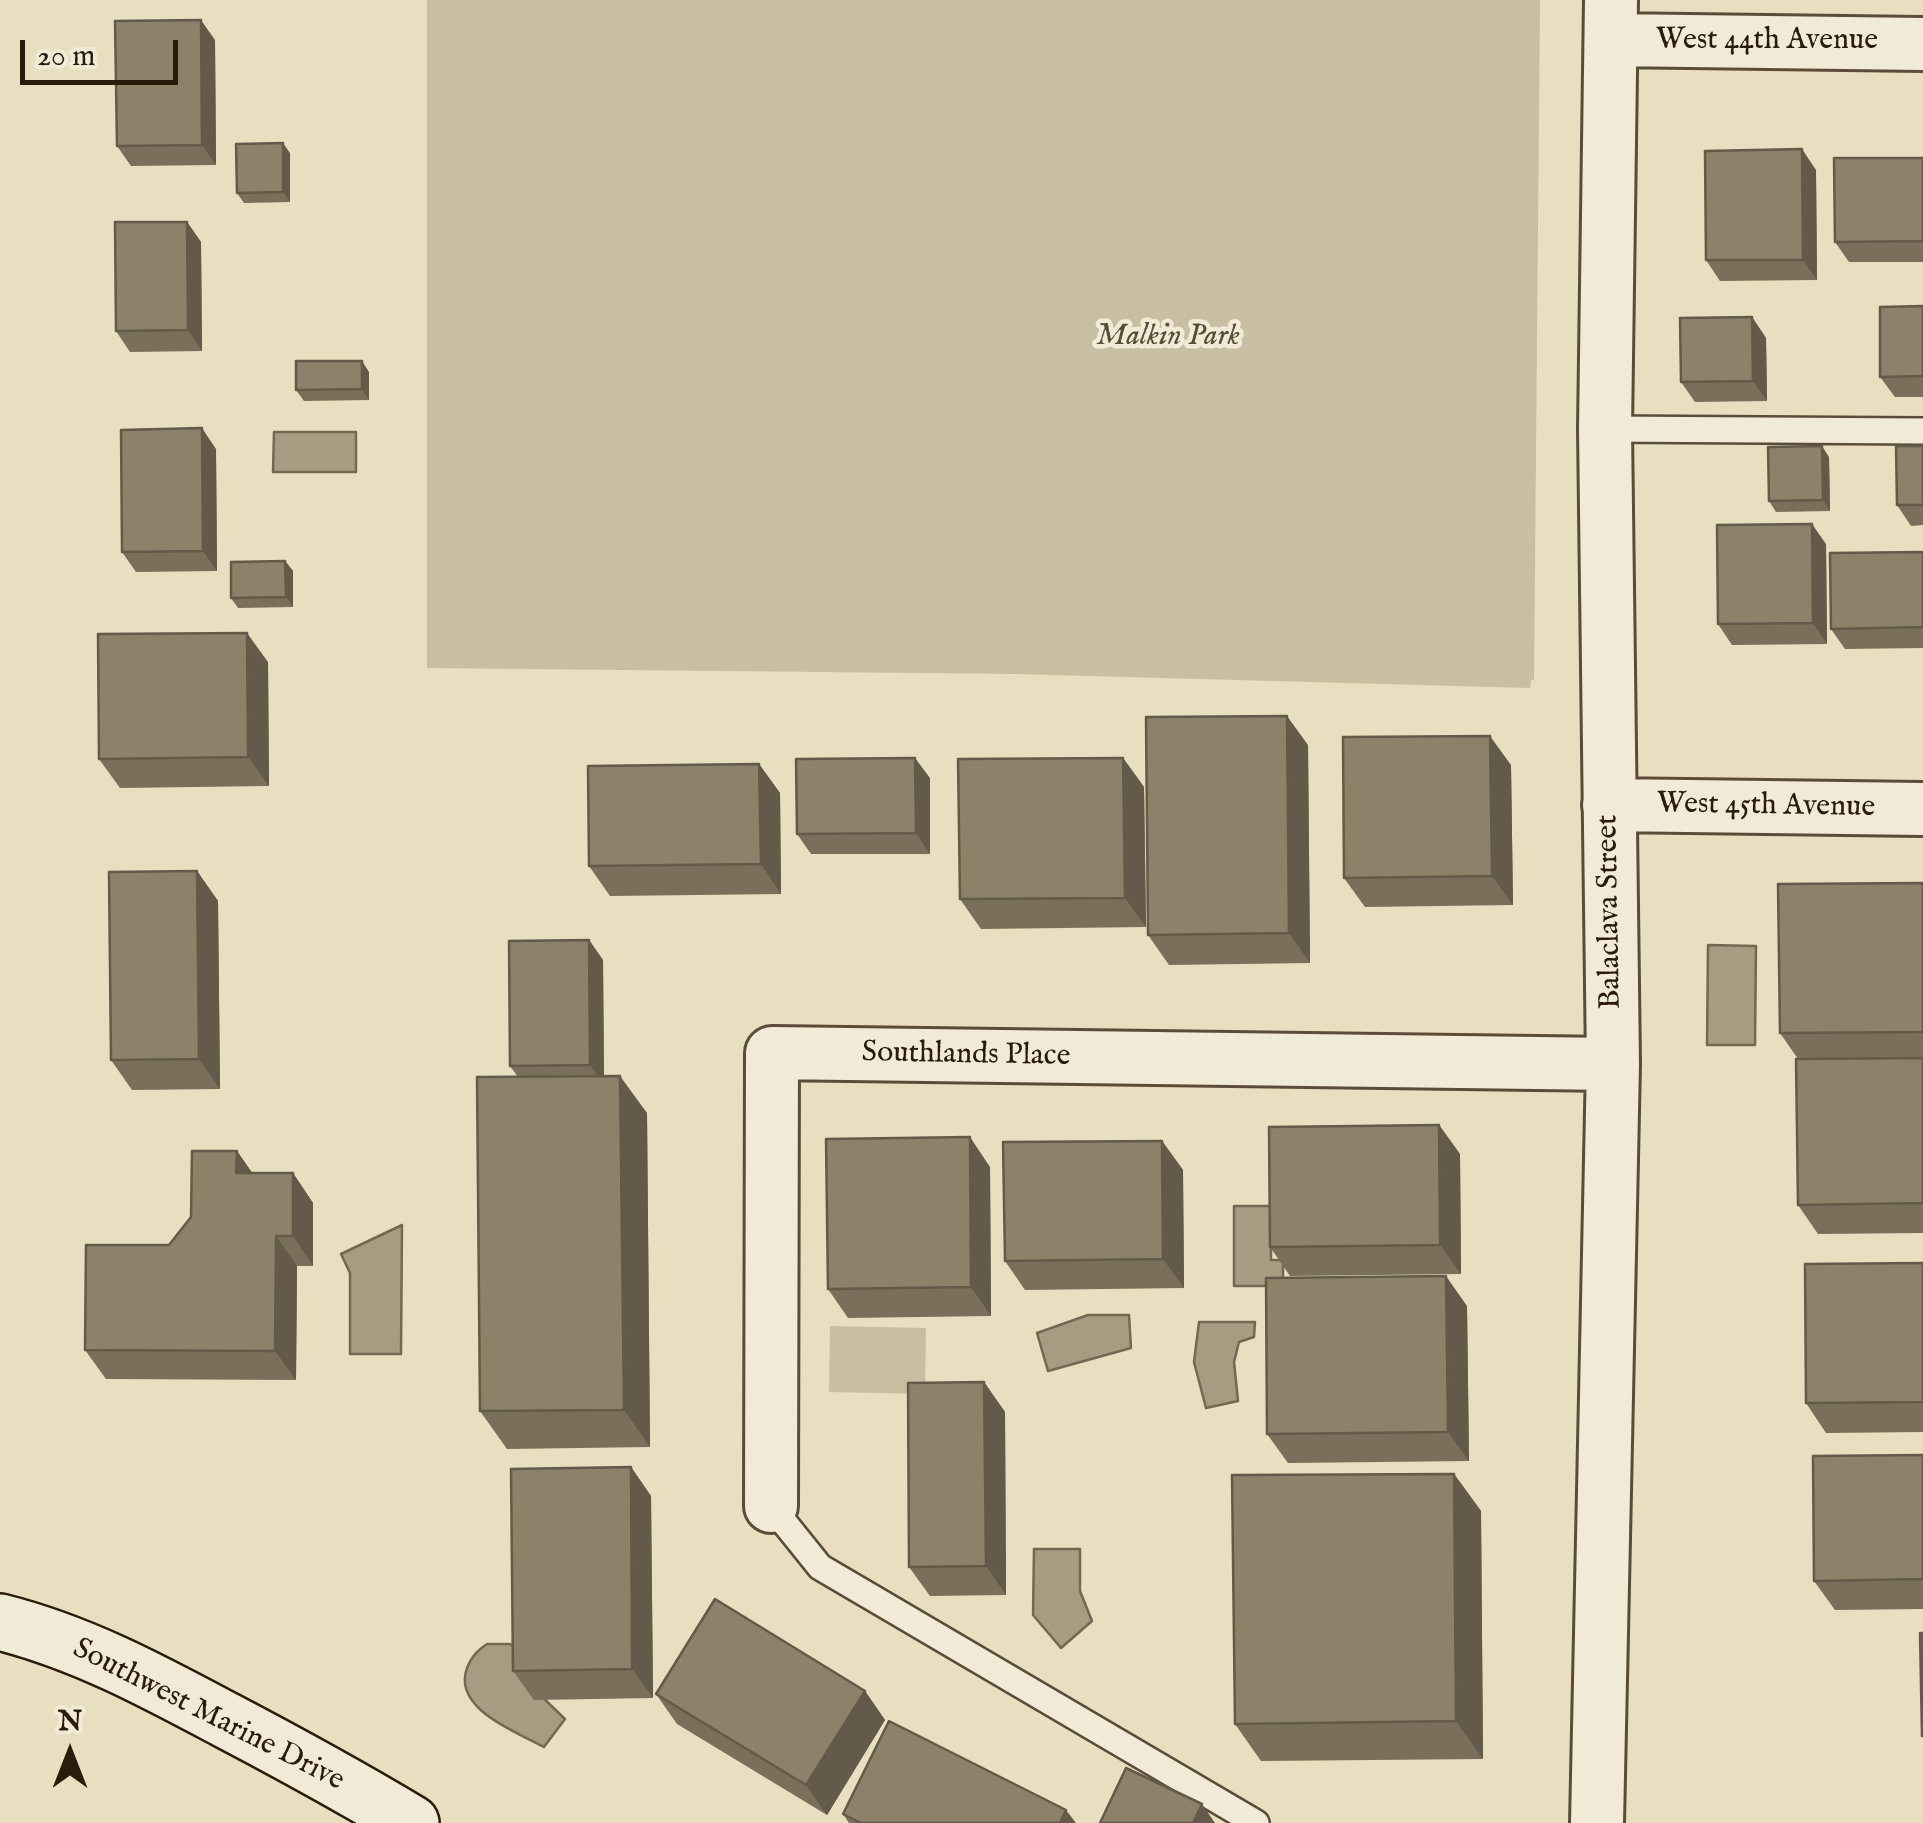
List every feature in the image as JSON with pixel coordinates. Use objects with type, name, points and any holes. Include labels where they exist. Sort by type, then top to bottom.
[{"type":"main road","name":"Southwest Marine Drive","points":[[0,1622],[38,1632],[126,1666],[335,1778],[410,1823]]},
{"type":"street","name":"West 44th Avenue","points":[[1611,20],[1923,44]]},
{"type":"street","name":"Balaclava Street","points":[[1598,1823],[1614,1064],[1606,428],[1611,20]]},
{"type":"street","name":"West 45th Avenue","points":[[1610,805],[1923,809]]},
{"type":"street","name":"Southlands Place","points":[[772,1506],[772,1053],[1614,1064]]},
{"type":"lane","points":[[1606,428],[1923,431]]},
{"type":"lane","points":[[772,1506],[820,1567],[1256,1823]]},
{"type":"green space","name":"Malkin Park","points":[[427,0],[1540,0],[1534,680],[1530,688],[1016,674],[427,668]]},
{"type":"green space","points":[[830,1326],[926,1328],[925,1394],[829,1392]]},
{"type":"shaded area","points":[[274,432],[356,432],[356,472],[273,472]]},
{"type":"shaded area","points":[[1708,945],[1756,946],[1755,1045],[1707,1045]]},
{"type":"shaded area","points":[[1234,1206],[1271,1206],[1271,1260],[1283,1260],[1283,1286],[1234,1286]]},
{"type":"shaded area","points":[[402,1225],[401,1354],[350,1354],[350,1273],[341,1254]]},
{"type":"shaded area","points":[[1088,1315],[1129,1315],[1131,1348],[1048,1371],[1037,1333]]},
{"type":"shaded area","points":[[1199,1322],[1255,1322],[1254,1337],[1239,1342],[1234,1362],[1238,1401],[1206,1408],[1194,1362]]},
{"type":"shaded area","points":[[1034,1549],[1080,1549],[1080,1591],[1092,1621],[1061,1648],[1033,1615]]},
{"type":"shaded area","points":[[487,1644],[510,1644],[526,1655],[536,1691],[565,1719],[544,1747],[490,1717],[469,1696],[465,1683],[467,1668]]},
{"type":"building","points":[[201,20],[202,145],[117,146],[115,21]]},
{"type":"building","points":[[283,143],[283,192],[237,193],[236,144]]},
{"type":"building","points":[[1802,149],[1803,260],[1706,260],[1705,151]]},
{"type":"building","points":[[1834,158],[1923,158],[1923,241],[1835,242]]},
{"type":"building","points":[[115,222],[187,222],[188,330],[116,331]]},
{"type":"building","points":[[1923,306],[1923,376],[1880,377],[1880,307]]},
{"type":"building","points":[[1752,317],[1753,381],[1681,382],[1680,318]]},
{"type":"building","points":[[296,361],[362,361],[362,389],[296,390]]},
{"type":"building","points":[[202,428],[203,551],[122,552],[121,430]]},
{"type":"building","points":[[1822,446],[1823,500],[1769,501],[1768,447]]},
{"type":"building","points":[[1896,446],[1923,446],[1923,505],[1897,505]]},
{"type":"building","points":[[1812,524],[1813,623],[1718,624],[1717,525]]},
{"type":"building","points":[[1923,552],[1923,627],[1831,629],[1830,553]]},
{"type":"building","points":[[285,561],[286,597],[231,598],[231,562]]},
{"type":"building","points":[[247,633],[248,757],[99,759],[98,634]]},
{"type":"building","points":[[1287,716],[1289,933],[1148,935],[1146,717]]},
{"type":"building","points":[[1490,736],[1492,876],[1344,878],[1343,737]]},
{"type":"building","points":[[915,758],[916,833],[797,834],[796,759]]},
{"type":"building","points":[[1123,758],[1125,898],[960,899],[958,759]]},
{"type":"building","points":[[759,764],[761,864],[589,866],[588,766]]},
{"type":"building","points":[[197,871],[199,1059],[111,1060],[109,872]]},
{"type":"building","points":[[1923,883],[1923,1032],[1780,1033],[1778,884]]},
{"type":"building","points":[[589,940],[590,1065],[510,1066],[509,941]]},
{"type":"building","points":[[1923,1058],[1923,1203],[1798,1205],[1796,1059]]},
{"type":"building","points":[[620,1076],[624,1410],[480,1411],[477,1077]]},
{"type":"building","points":[[1439,1125],[1440,1245],[1270,1247],[1269,1127]]},
{"type":"building","points":[[970,1137],[971,1287],[828,1289],[826,1139]]},
{"type":"building","points":[[1162,1141],[1163,1259],[1005,1261],[1003,1142]]},
{"type":"building","points":[[192,1151],[237,1151],[236,1173],[293,1173],[293,1236],[276,1236],[275,1351],[85,1350],[86,1245],[169,1245],[191,1217]]},
{"type":"building","points":[[1923,1263],[1923,1402],[1806,1403],[1805,1264]]},
{"type":"building","points":[[1446,1276],[1448,1432],[1267,1434],[1266,1278]]},
{"type":"building","points":[[984,1382],[986,1566],[909,1567],[908,1383]]},
{"type":"building","points":[[1923,1455],[1923,1579],[1814,1581],[1813,1456]]},
{"type":"building","points":[[631,1467],[632,1669],[513,1671],[511,1469]]},
{"type":"building","points":[[1454,1474],[1456,1721],[1235,1724],[1232,1475]]},
{"type":"building","points":[[715,1599],[865,1691],[806,1785],[656,1694]]},
{"type":"building","points":[[1923,1633],[1923,1736],[1922,1736]]},
{"type":"building","points":[[889,1721],[1066,1810],[1060,1823],[861,1823],[843,1814]]},
{"type":"building","points":[[1126,1768],[1202,1804],[1193,1823],[1100,1823]]}]
